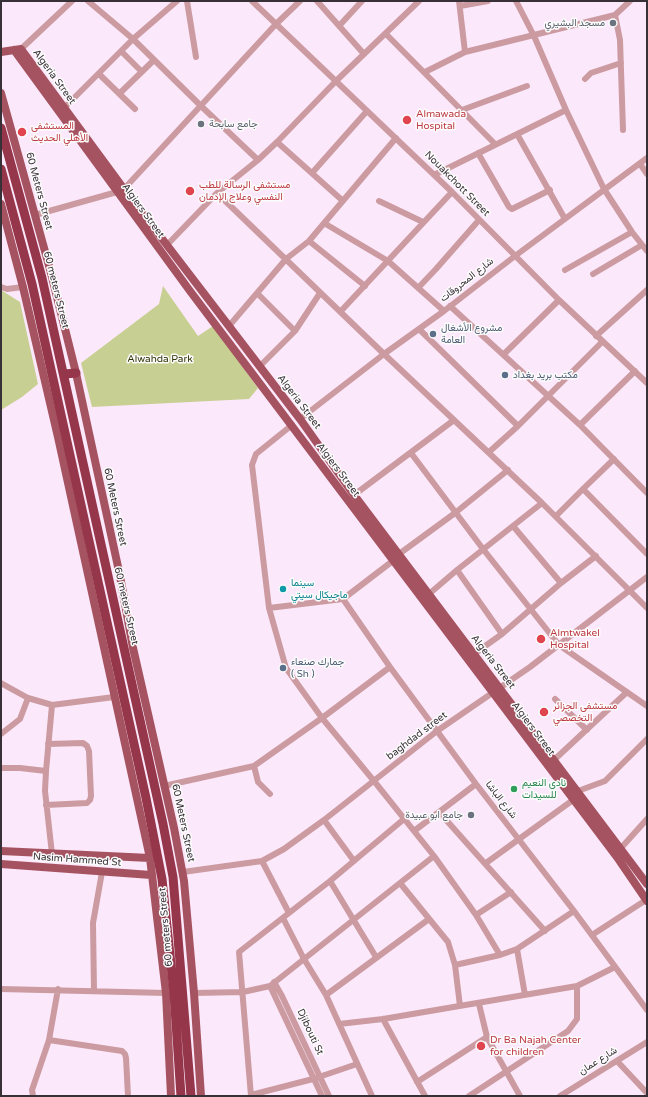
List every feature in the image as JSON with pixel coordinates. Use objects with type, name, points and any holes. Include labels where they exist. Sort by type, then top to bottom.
[{"type":"highway","points":[[1,128],[11,127]]},
{"type":"highway","name":"60 meters Street","points":[[1,128],[42,278],[65,374],[90,495],[145,719],[173,877],[191,1096]]},
{"type":"highway","name":"60 meters Street","points":[[1,169],[32,284],[62,436],[80,496],[132,753],[162,879],[170,993],[181,1096]]},
{"type":"highway","points":[[65,374],[76,373]]},
{"type":"highway","points":[[80,496],[90,495]]},
{"type":"main road","points":[[1,52],[18,50]]},
{"type":"main road","name":"Algeria Street","points":[[18,50],[64,108],[120,191],[167,245],[300,419],[396,557],[428,594],[474,654],[497,690],[578,791],[647,884]]},
{"type":"main road","name":"Algiers Street","points":[[18,50],[190,291],[497,690],[573,800],[617,857],[647,900]]},
{"type":"main road","name":"60 Meters Street","points":[[1,93],[51,273],[76,373],[145,719],[164,786],[183,872],[194,993],[201,1096]]},
{"type":"main road","name":"60 Meters Street","points":[[1,204],[62,436],[114,697],[132,753],[150,858],[151,875],[170,993],[171,1096]]},
{"type":"main road","points":[[190,291],[197,285]]},
{"type":"main road","points":[[292,425],[300,419]]},
{"type":"main road","points":[[617,857],[621,848]]},
{"type":"main road","name":"Nasim Hammed St","points":[[1,851],[150,858]]},
{"type":"main road","name":"Nasim Hammed St","points":[[1,864],[151,875]]},
{"type":"street","points":[[18,50],[72,1]]},
{"type":"street","points":[[88,1],[133,39],[258,160]]},
{"type":"street","points":[[64,108],[133,39],[177,1]]},
{"type":"street","points":[[187,1],[196,57]]},
{"type":"street","name":"Nouakchott Street","points":[[252,1],[452,192],[602,342],[647,383]]},
{"type":"street","points":[[35,215],[120,191],[276,24],[300,1]]},
{"type":"street","points":[[317,1],[364,54]]},
{"type":"street","points":[[339,26],[362,1]]},
{"type":"street","points":[[167,245],[217,193],[258,160],[277,142],[336,81],[419,1]]},
{"type":"street","points":[[465,52],[459,4],[488,1]]},
{"type":"street","points":[[516,1],[534,36],[566,110],[604,190],[632,232],[647,251]]},
{"type":"street","points":[[425,72],[465,52],[615,15],[630,1]]},
{"type":"street","points":[[615,15],[620,40],[622,130]]},
{"type":"street","points":[[386,34],[496,144]]},
{"type":"street","points":[[121,51],[142,72]]},
{"type":"street","points":[[120,93],[154,60]]},
{"type":"street","points":[[585,80],[591,73],[621,63]]},
{"type":"street","points":[[99,74],[135,109]]},
{"type":"street","points":[[462,110],[527,86]]},
{"type":"street","points":[[434,175],[566,110]]},
{"type":"street","points":[[312,173],[367,111]]},
{"type":"street","points":[[517,134],[565,219]]},
{"type":"street","points":[[229,326],[286,259],[309,241],[396,138]]},
{"type":"street","points":[[277,142],[343,201]]},
{"type":"street","points":[[478,153],[509,207],[512,209],[550,190]]},
{"type":"street","name":"شارع المحروقات","points":[[300,419],[384,354],[444,311],[647,158]]},
{"type":"street","points":[[640,164],[647,174]]},
{"type":"street","points":[[341,312],[452,192]]},
{"type":"street","points":[[217,193],[384,354],[556,516],[647,608]]},
{"type":"street","points":[[379,201],[423,222]]},
{"type":"street","points":[[418,288],[479,220]]},
{"type":"street","points":[[324,223],[388,261],[444,311]]},
{"type":"street","points":[[565,270],[632,232]]},
{"type":"street","points":[[309,241],[365,286]]},
{"type":"street","points":[[594,274],[642,245]]},
{"type":"street","points":[[1,287],[7,289],[23,286]]},
{"type":"street","points":[[258,293],[295,331]]},
{"type":"street","points":[[260,366],[295,331],[320,293]]},
{"type":"street","points":[[596,336],[646,294]]},
{"type":"street","points":[[504,354],[559,300]]},
{"type":"street","points":[[450,306],[580,425],[647,493]]},
{"type":"street","points":[[419,329],[518,426]]},
{"type":"street","points":[[489,452],[518,426],[602,342]]},
{"type":"street","points":[[580,425],[635,371]]},
{"type":"street","points":[[354,495],[454,420]]},
{"type":"street","points":[[292,425],[256,454],[252,465],[269,608],[286,668],[322,718],[434,856],[476,915],[500,955]]},
{"type":"street","points":[[411,453],[455,513],[559,645],[647,706]]},
{"type":"street","points":[[556,516],[614,459]]},
{"type":"street","points":[[269,608],[343,598],[455,513],[508,470]]},
{"type":"street","points":[[582,489],[647,554]]},
{"type":"street","points":[[428,594],[542,503]]},
{"type":"street","points":[[513,526],[561,583]]},
{"type":"street","points":[[474,654],[502,634],[561,583],[596,556]]},
{"type":"street","points":[[457,570],[502,634]]},
{"type":"street","name":"baghdad street","points":[[183,872],[262,861],[284,849],[324,820],[437,732],[559,645],[647,577]]},
{"type":"street","name":"شارع الباشا","points":[[343,598],[437,732],[574,911],[647,1010]]},
{"type":"street","points":[[164,786],[254,766],[322,718],[390,667]]},
{"type":"street","points":[[1,683],[28,698],[52,705],[114,697]]},
{"type":"street","points":[[1,689],[10,687]]},
{"type":"street","points":[[554,760],[627,692]]},
{"type":"street","points":[[1,734],[20,719],[28,698]]},
{"type":"street","points":[[555,699],[587,730]]},
{"type":"street","points":[[52,705],[46,771],[46,804],[52,854]]},
{"type":"street","points":[[578,791],[604,781],[647,740]]},
{"type":"street","points":[[46,804],[87,803],[91,796],[89,751],[87,746],[83,744],[48,744]]},
{"type":"street","points":[[254,766],[258,782],[270,794]]},
{"type":"street","points":[[1,768],[20,768],[46,771]]},
{"type":"street","points":[[414,831],[476,784]]},
{"type":"street","points":[[486,863],[573,800]]},
{"type":"street","points":[[439,812],[545,931]]},
{"type":"street","points":[[621,848],[647,819]]},
{"type":"street","points":[[324,820],[354,861]]},
{"type":"street","points":[[357,1064],[316,1078],[251,1096],[239,952],[330,881],[404,820]]},
{"type":"street","points":[[194,993],[243,992],[272,984],[354,921],[434,856]]},
{"type":"street","points":[[262,861],[289,913]]},
{"type":"street","points":[[94,991],[93,923],[102,872]]},
{"type":"street","points":[[330,881],[376,957]]},
{"type":"street","points":[[400,883],[448,942],[455,965],[460,1006]]},
{"type":"street","points":[[476,915],[511,892]]},
{"type":"street","points":[[592,936],[647,900]]},
{"type":"street","points":[[455,965],[500,955],[517,949],[574,911]]},
{"type":"street","points":[[283,918],[304,959],[326,995],[372,1096]]},
{"type":"street","points":[[326,995],[429,919]]},
{"type":"street","points":[[517,949],[525,995]]},
{"type":"street","points":[[339,1024],[384,1019],[479,1004],[577,986],[615,967]]},
{"type":"street","name":"Djibouti St","points":[[272,984],[316,1078],[322,1096]]},
{"type":"street","points":[[469,1096],[568,1031],[577,1019],[577,986]]},
{"type":"street","points":[[1,989],[58,989],[170,993]]},
{"type":"street","points":[[33,1096],[32,1090],[48,1040],[58,989]]},
{"type":"street","points":[[479,1004],[487,1037],[520,1096]]},
{"type":"street","points":[[384,1019],[425,1096]]},
{"type":"street","points":[[417,1082],[487,1037]]},
{"type":"street","points":[[48,1040],[122,1051],[126,1058],[128,1096]]},
{"type":"street","name":"شارع عمان","points":[[560,1096],[647,1042]]},
{"type":"street","points":[[617,1061],[647,1093]]},
{"type":"street","name":"Djibouti St","points":[[316,1078],[329,1096]]},
{"type":"green space","name":"Alwahda Park","points":[[163,286],[198,336],[213,326],[258,388],[249,399],[92,407],[81,363],[159,304]]},
{"type":"green space","points":[[1,290],[20,302],[38,384],[22,397],[1,410]]},
{"type":"place","name":"مسجد البشيري","points":[[613,23]]},
{"type":"place","name":"Almawada Hospital","points":[[407,120]]},
{"type":"place","name":"جامع سابحة","points":[[201,124]]},
{"type":"place","name":"المستشفى الأهلي الحديث","points":[[22,132]]},
{"type":"place","name":"مستشفى الرسالة للطب النفسي وعلاج الإدمان","points":[[190,191]]},
{"type":"place","name":"مشروع الأشغال العامة","points":[[433,334]]},
{"type":"place","name":"مكتب بريد بغداد","points":[[505,375]]},
{"type":"place","name":"سينما ماجيكال سيتي","points":[[283,589]]},
{"type":"place","name":"Almtwakel Hospital","points":[[541,639]]},
{"type":"place","name":"جمارك صنعاء ( Sh )","points":[[283,668]]},
{"type":"place","name":"مستشفى الجزائر التخصصي","points":[[544,712]]},
{"type":"place","name":"نادي النعيم للسيدات","points":[[514,789]]},
{"type":"place","name":"جامع ابو عبيدة","points":[[471,815]]},
{"type":"place","name":"Dr Ba Najah Center for children","points":[[481,1046]]}]
